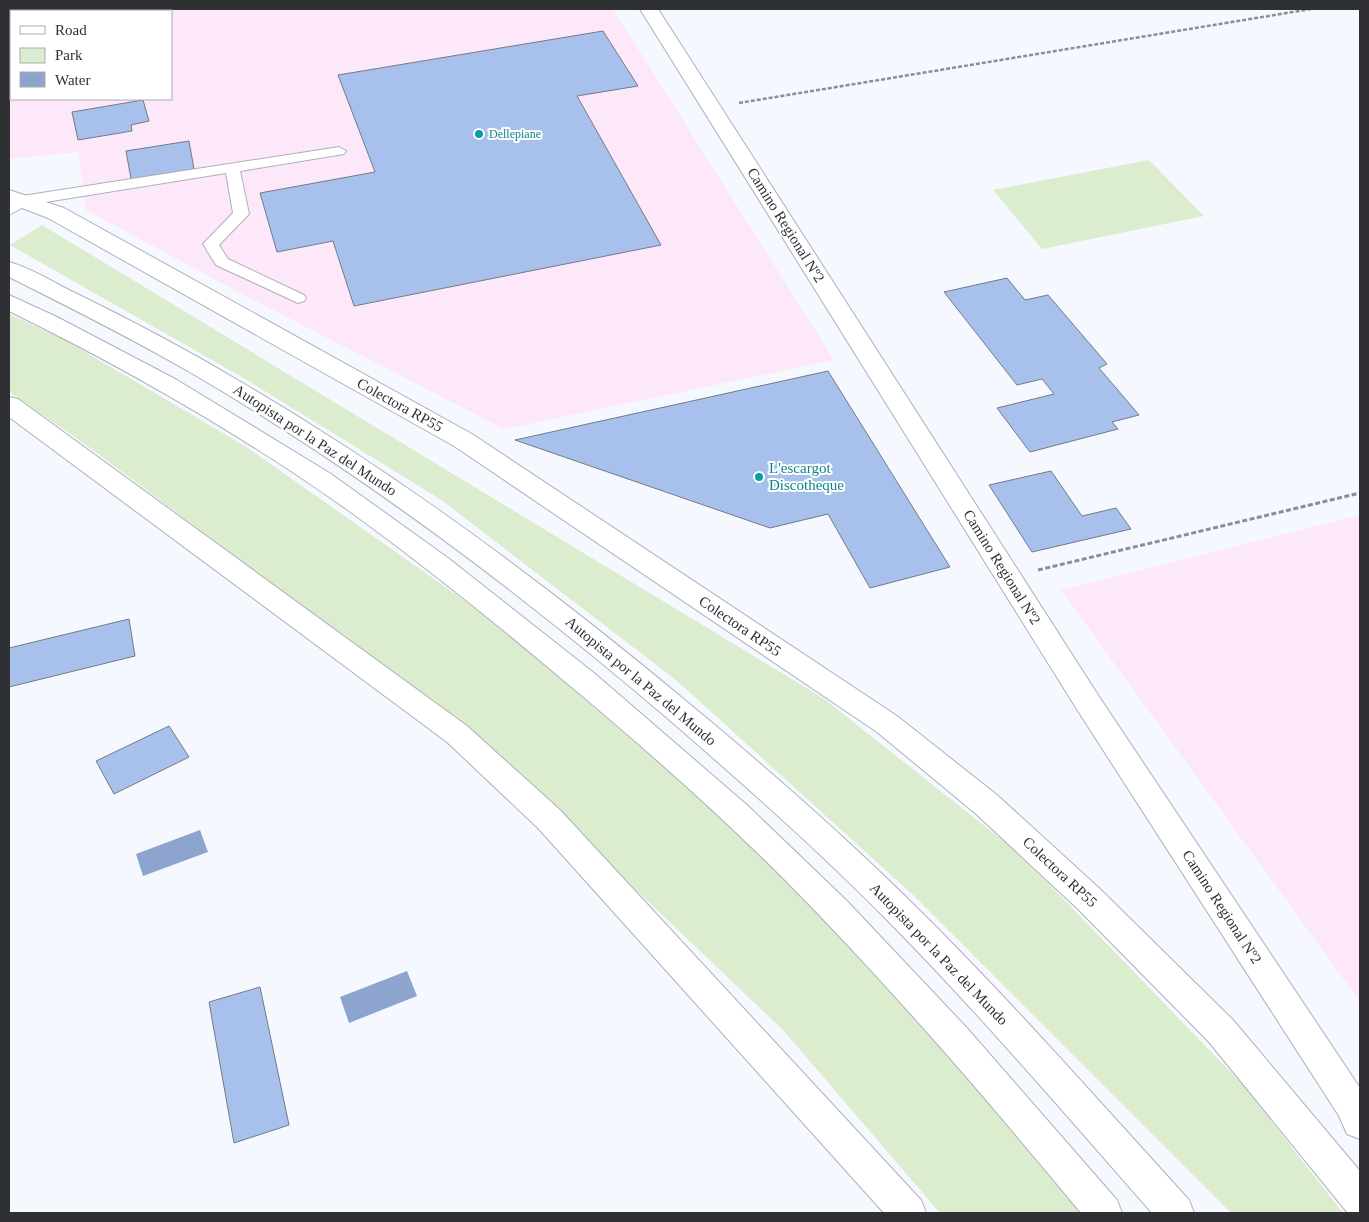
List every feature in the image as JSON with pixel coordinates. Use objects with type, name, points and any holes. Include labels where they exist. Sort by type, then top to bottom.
[{"type":"main road","name":"Camino Regional Nº2","points":[[649,9],[1008,577],[1351,1104],[1360,1122]]},
{"type":"main road","name":"Colectora RP55","points":[[13,202],[56,213],[463,440],[887,724],[986,804],[1089,899],[1221,1031],[1360,1199]]},
{"type":"main road","name":"Autopista por la Paz del Mundo","points":[[9,269],[126,327],[301,429],[370,473],[450,530],[636,674],[813,828],[900,912],[1026,1045],[1176,1213]]},
{"type":"main road","name":"Autopista por la Paz del Mundo","points":[[9,302],[94,344],[174,388],[324,482],[408,542],[599,694],[704,784],[795,870],[888,966],[1007,1097],[1104,1213]]},
{"type":"main road","points":[[9,405],[457,734],[549,819],[908,1213]]},
{"type":"lane","points":[[13,202],[339,151]]},
{"type":"lane","points":[[232,168],[241,214],[211,244],[222,262],[298,298]]},
{"type":"path","points":[[712,108],[1311,9]]},
{"type":"path","points":[[1008,577],[1360,493]]},
{"type":"shaded area","points":[[9,9],[613,9],[834,360],[504,429],[240,293],[86,210],[78,152],[9,159]]},
{"type":"shaded area","points":[[1360,515],[1360,1002],[1061,590]]},
{"type":"green space","points":[[1149,160],[1204,216],[1042,249],[993,190]]},
{"type":"green space","points":[[42,225],[823,698],[1020,854],[1243,1085],[1343,1213],[1231,1213],[913,895],[676,680],[440,499],[242,377],[10,245]]},
{"type":"green space","points":[[9,314],[63,339],[245,446],[491,619],[750,841],[967,1073],[1085,1213],[940,1213],[784,1031],[525,784],[381,665],[82,442],[9,392]]},
{"type":"water","points":[[200,830],[208,852],[143,876],[136,854]]},
{"type":"water","points":[[407,971],[417,996],[349,1023],[340,997]]},
{"type":"building","points":[[9,9],[91,9],[10,10],[9,12]]},
{"type":"building","name":"Dellepiane","points":[[603,31],[638,86],[577,96],[661,245],[354,306],[333,241],[277,252],[260,193],[375,172],[338,75]]},
{"type":"building","points":[[143,100],[149,121],[131,125],[132,131],[78,140],[72,112]]},
{"type":"building","points":[[189,141],[194,169],[131,179],[126,151]]},
{"type":"building","points":[[1007,278],[1025,300],[1048,295],[1107,364],[1099,368],[1139,415],[1112,422],[1118,429],[1030,452],[997,408],[1054,394],[1042,379],[1017,385],[944,292]]},
{"type":"building","name":"L'escargot Discotheque","points":[[828,371],[950,567],[870,588],[828,514],[770,528],[515,440]]},
{"type":"building","points":[[1051,471],[1082,516],[1116,508],[1131,529],[1032,552],[989,485]]},
{"type":"building","points":[[129,619],[135,656],[9,687],[9,648]]},
{"type":"building","points":[[169,726],[189,757],[114,794],[96,761]]},
{"type":"building","points":[[260,987],[289,1125],[234,1143],[209,1002]]},
{"type":"place","name":"Dellepiane","points":[[479,134]]},
{"type":"place","name":"L'escargot Discotheque","points":[[759,477]]}]
